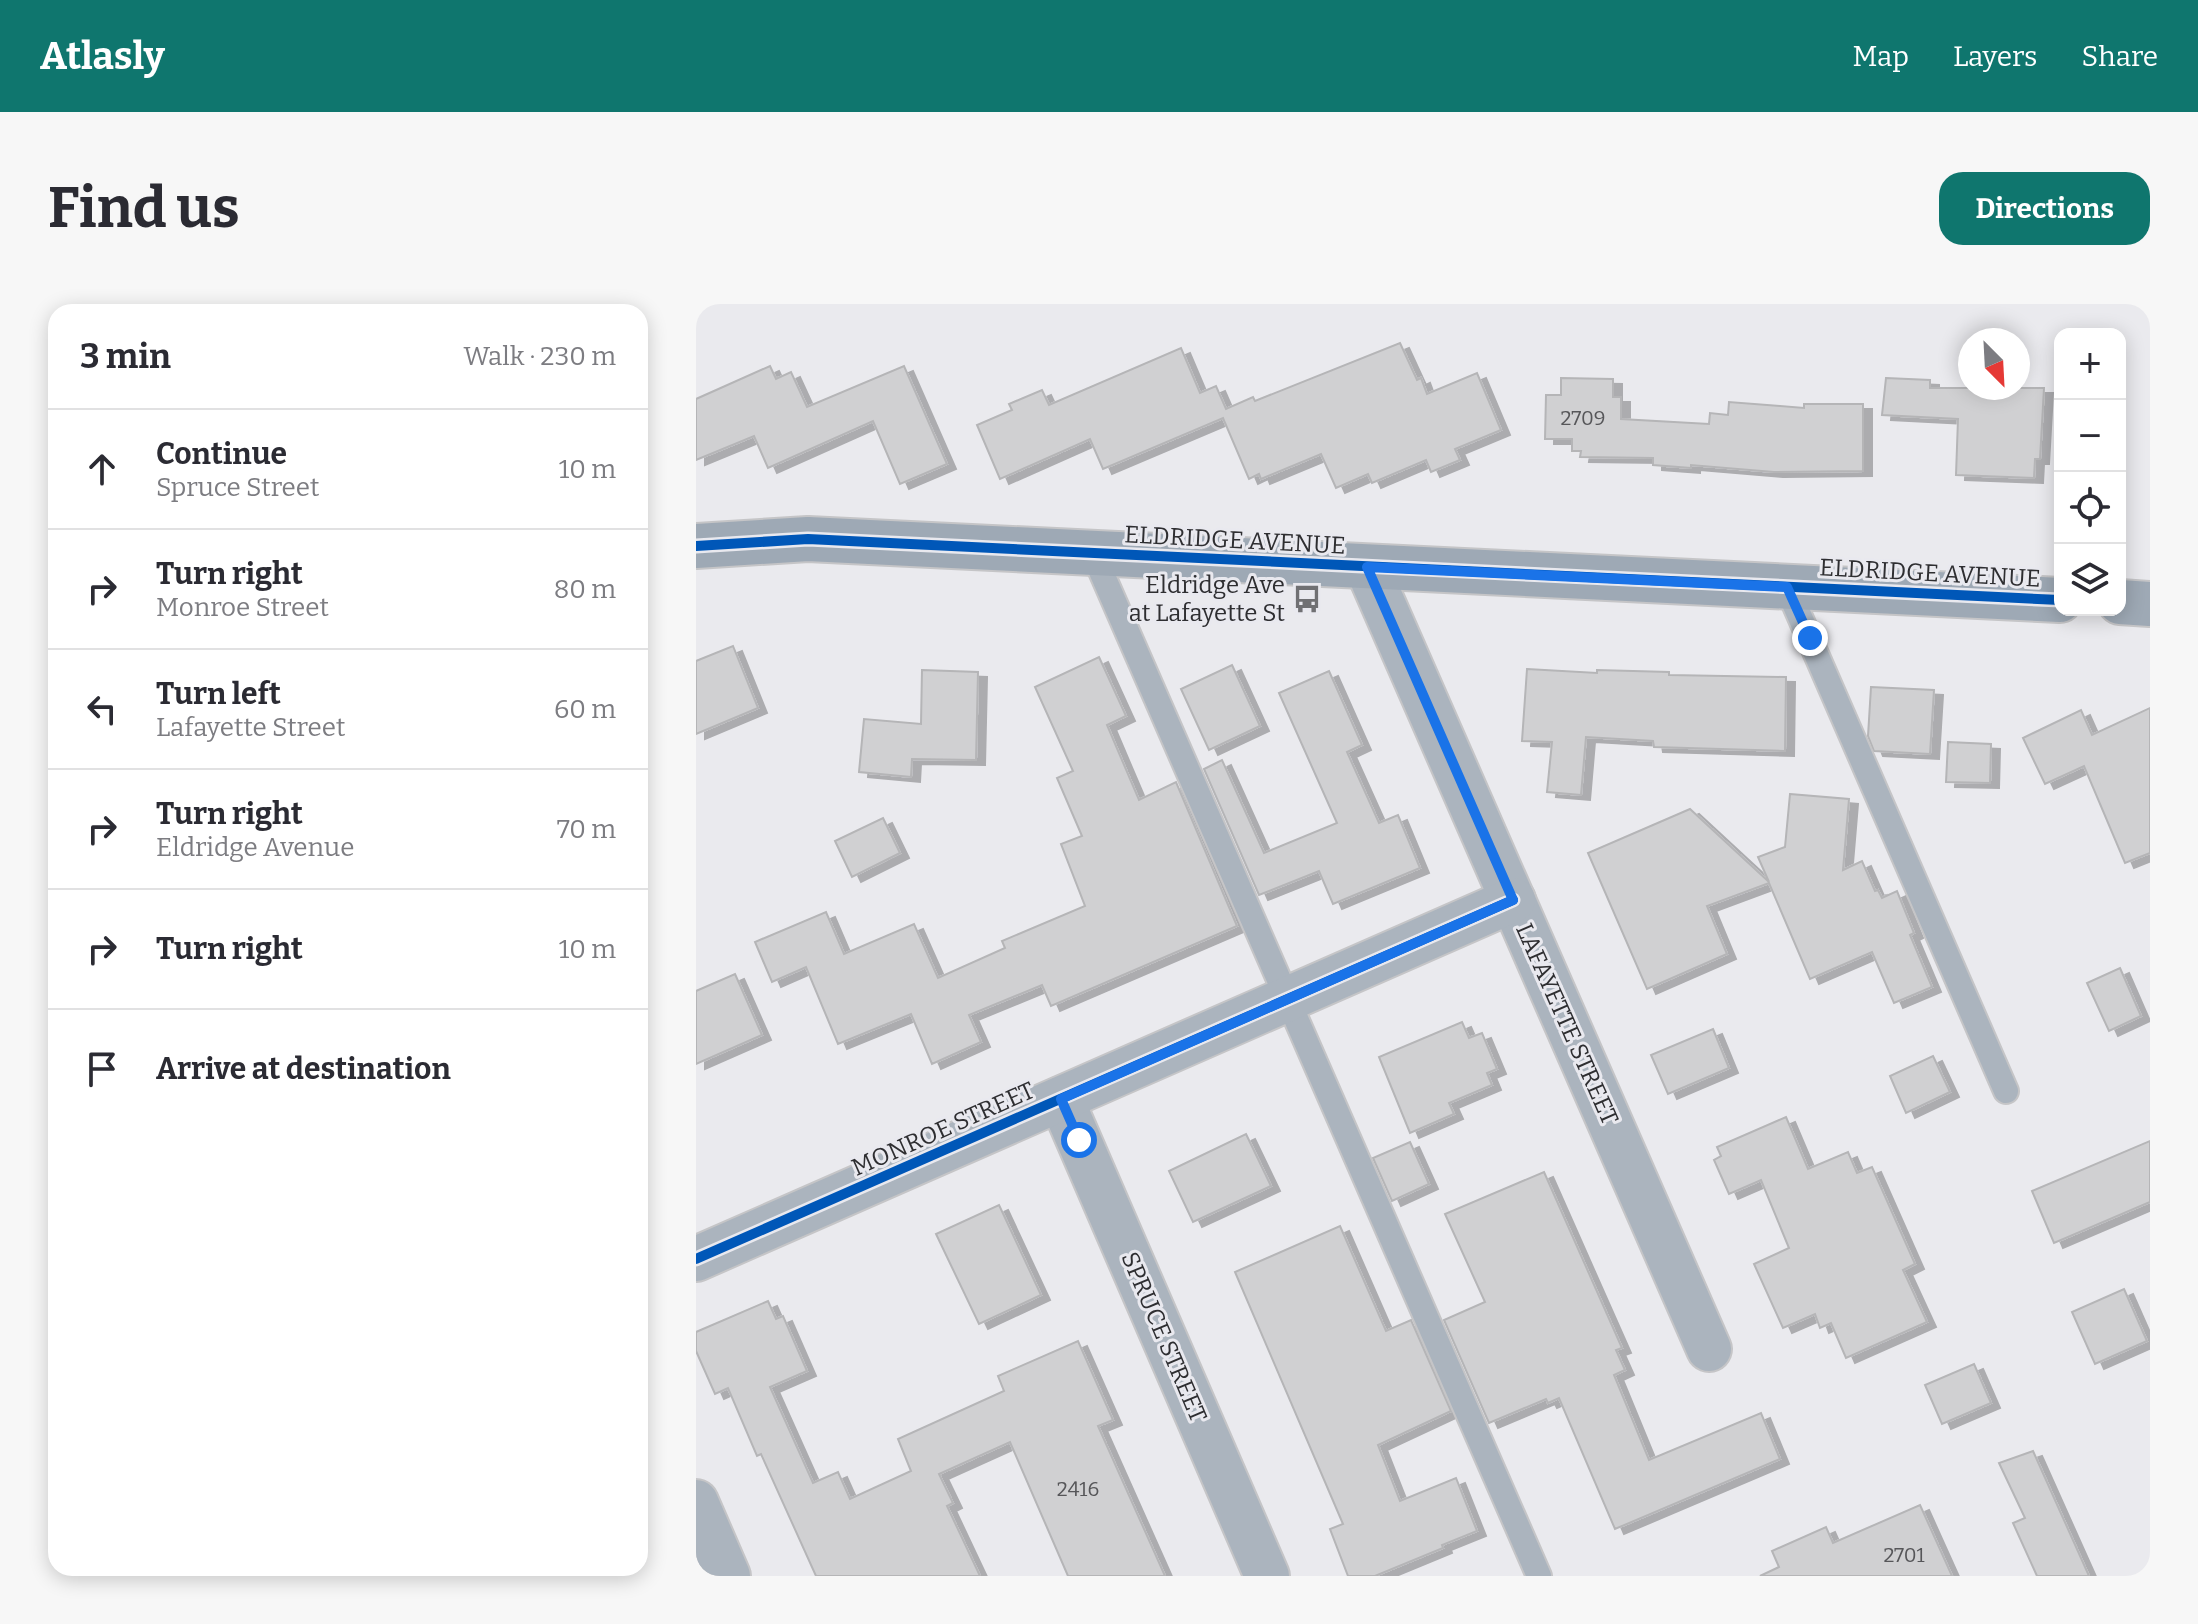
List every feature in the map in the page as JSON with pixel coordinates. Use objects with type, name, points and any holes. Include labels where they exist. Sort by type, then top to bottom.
[{"type":"main road","name":"ELDRIDGE AVENUE","points":[[696,546],[808,539],[2054,600]]},
{"type":"main road","points":[[2126,602],[2150,604]]},
{"type":"street","name":"LAFAYETTE STREET","points":[[1367,567],[1709,1349]]},
{"type":"street","name":"MONROE STREET","points":[[696,1259],[1513,900]]},
{"type":"street","name":"SPRUCE STREET","points":[[1061,1099],[1267,1576]]},
{"type":"street","points":[[696,1502],[728,1576]]},
{"type":"lane","points":[[1093,553],[1539,1576]]},
{"type":"lane","points":[[1787,587],[2006,1091]]},
{"type":"building","points":[[1400,343],[1427,394],[1477,373],[1501,430],[1455,449],[1460,460],[1431,472],[1426,460],[1372,483],[1368,474],[1336,488],[1321,454],[1261,479],[1259,474],[1249,479],[1223,418],[1103,469],[1090,439],[1000,479],[977,425],[1012,410],[1009,404],[1042,390],[1049,405],[1181,348],[1200,393],[1216,386],[1226,409],[1253,397],[1255,401]]},
{"type":"building","points":[[770,366],[776,379],[791,372],[807,407],[904,366],[947,464],[900,484],[873,421],[768,468],[754,436],[696,460],[696,399]]},
{"type":"building","points":[[1561,378],[1613,379],[1613,397],[1621,397],[1621,419],[1709,424],[1710,413],[1728,415],[1729,402],[1804,408],[1804,404],[1863,404],[1863,471],[1774,472],[1691,465],[1691,468],[1653,465],[1653,458],[1580,457],[1581,451],[1572,451],[1572,439],[1545,439],[1546,395],[1561,395]]},
{"type":"building","points":[[1886,378],[1930,380],[1930,388],[1958,388],[1958,400],[2030,400],[2030,388],[2044,388],[2040,459],[2035,459],[2034,478],[1956,475],[1958,419],[1882,415]]},
{"type":"building","points":[[733,646],[758,708],[696,734],[696,661]]},
{"type":"building","points":[[1099,657],[1126,716],[1107,725],[1139,800],[1176,782],[1237,926],[1051,1006],[1042,985],[969,1015],[981,1042],[932,1064],[911,1014],[838,1044],[806,967],[772,982],[755,942],[826,912],[844,954],[914,924],[938,978],[1005,948],[1002,941],[1085,906],[1061,844],[1082,836],[1057,778],[1073,771],[1035,687]]},
{"type":"building","points":[[1232,665],[1260,726],[1209,750],[1181,689]]},
{"type":"building","points":[[1527,669],[1786,677],[1785,751],[1654,747],[1653,741],[1586,737],[1581,795],[1547,792],[1552,742],[1522,741]]},
{"type":"building","points":[[922,670],[978,672],[976,760],[912,759],[911,777],[859,772],[864,719],[921,724]]},
{"type":"building","points":[[1329,671],[1362,745],[1347,752],[1379,823],[1398,815],[1420,868],[1333,904],[1319,871],[1259,895],[1204,769],[1222,760],[1264,853],[1337,823],[1279,693]]},
{"type":"building","points":[[1871,687],[1934,690],[1930,754],[1874,751],[1868,736]]},
{"type":"building","points":[[2150,708],[2150,853],[2125,863],[2084,766],[2045,784],[2023,738],[2081,710],[2092,735]]},
{"type":"building","points":[[1948,742],[1991,744],[1990,783],[1946,782]]},
{"type":"building","points":[[1790,794],[1849,799],[1843,870],[1862,861],[1875,891],[1878,890],[1882,898],[1897,891],[1914,933],[1910,935],[1932,987],[1894,1003],[1872,952],[1810,979],[1769,883],[1707,906],[1727,954],[1647,989],[1588,853],[1690,809],[1769,882],[1758,857],[1785,847]]},
{"type":"building","points":[[883,818],[900,853],[852,877],[835,841]]},
{"type":"building","points":[[2120,968],[2141,1016],[2109,1031],[2087,983]]},
{"type":"building","points":[[735,974],[762,1035],[696,1064],[696,991]]},
{"type":"building","points":[[1462,1022],[1469,1038],[1482,1033],[1497,1069],[1487,1073],[1492,1085],[1449,1103],[1454,1114],[1410,1133],[1379,1057]]},
{"type":"building","points":[[1713,1029],[1729,1068],[1668,1094],[1651,1055]]},
{"type":"building","points":[[1933,1056],[1950,1092],[1906,1113],[1890,1076]]},
{"type":"building","points":[[1786,1117],[1808,1169],[1848,1152],[1857,1173],[1872,1167],[1915,1264],[1903,1270],[1927,1322],[1846,1358],[1831,1323],[1820,1328],[1815,1314],[1783,1328],[1754,1264],[1789,1248],[1761,1180],[1729,1194],[1714,1160],[1721,1156],[1717,1147]]},
{"type":"building","points":[[1246,1134],[1271,1186],[1193,1222],[1169,1171]]},
{"type":"building","points":[[2150,1141],[2150,1202],[2054,1243],[2032,1191]]},
{"type":"building","points":[[1410,1142],[1429,1184],[1392,1201],[1373,1158]]},
{"type":"building","points":[[1544,1172],[1622,1348],[1616,1350],[1625,1370],[1614,1375],[1649,1460],[1761,1413],[1780,1459],[1615,1529],[1559,1398],[1548,1403],[1546,1399],[1489,1423],[1444,1320],[1485,1302],[1445,1214]]},
{"type":"building","points":[[999,1205],[1041,1295],[979,1324],[936,1234]]},
{"type":"building","points":[[1340,1226],[1386,1331],[1411,1320],[1451,1411],[1378,1445],[1400,1501],[1456,1478],[1477,1531],[1375,1576],[1348,1576],[1330,1529],[1343,1524],[1235,1272]]},
{"type":"building","points":[[2124,1289],[2147,1341],[2095,1364],[2072,1312]]},
{"type":"building","points":[[768,1301],[776,1319],[783,1316],[807,1371],[770,1387],[813,1483],[838,1472],[850,1499],[911,1471],[898,1439],[1004,1391],[998,1376],[1078,1341],[1113,1420],[1098,1426],[1165,1576],[1068,1576],[1010,1442],[939,1474],[953,1503],[947,1506],[980,1576],[816,1576],[761,1454],[757,1456],[728,1388],[715,1394],[696,1351],[696,1332]]},
{"type":"building","points":[[1974,1364],[1991,1403],[1942,1424],[1925,1385]]},
{"type":"building","points":[[2033,1451],[2089,1576],[2037,1576],[2013,1523],[2025,1518],[1999,1463]]},
{"type":"building","points":[[1920,1505],[1952,1576],[1760,1576],[1779,1567],[1772,1551],[1826,1527],[1833,1543]]},
{"type":"cycle path","points":[[696,546],[808,539],[2054,600]]},
{"type":"cycle path","points":[[696,1259],[1513,900]]},
{"type":"place","name":"Eldridge Ave at Lafayette St","points":[[1307,599]]},
{"type":"route","points":[[1079,1140],[1061,1099],[1513,900],[1367,567],[1787,587],[1810,638]]}]
